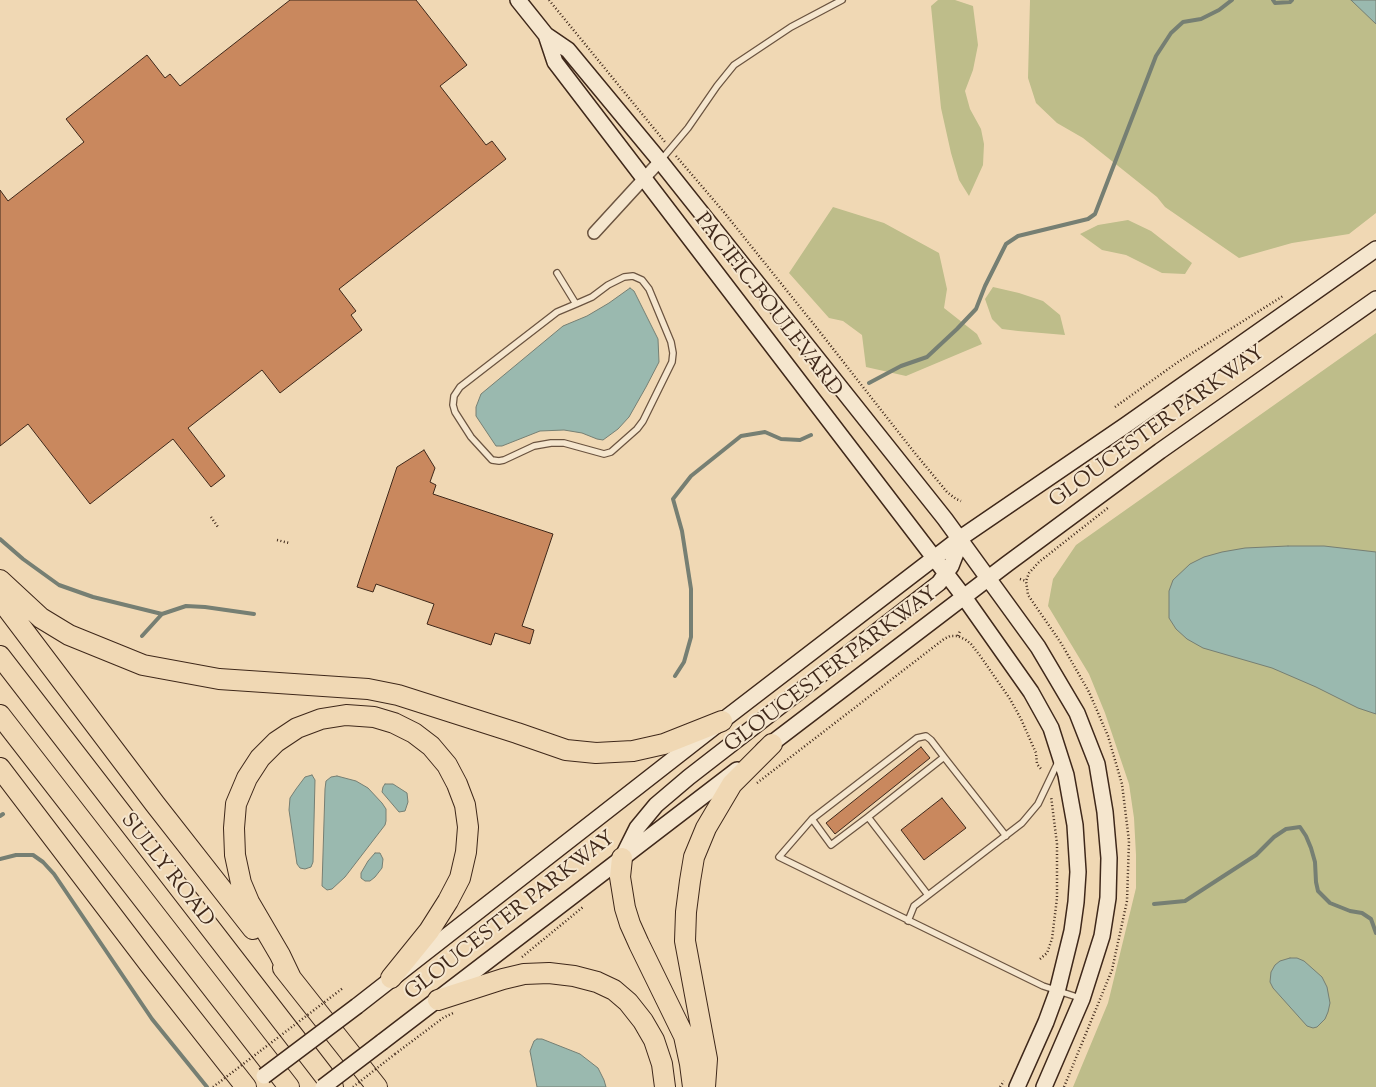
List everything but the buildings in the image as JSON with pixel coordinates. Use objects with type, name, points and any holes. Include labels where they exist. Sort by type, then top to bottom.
[{"type":"highway","points":[[0,580],[42,618],[69,635],[143,665],[219,679],[376,690],[417,701],[566,750],[596,753],[633,751],[664,744],[722,721]]},
{"type":"highway","points":[[0,600],[155,804],[377,1087]]},
{"type":"highway","name":"SULLY ROAD","points":[[0,656],[333,1087]]},
{"type":"highway","name":"SULLY ROAD","points":[[0,715],[289,1087]]},
{"type":"highway","points":[[291,978],[241,884],[235,855],[234,828],[236,804],[247,778],[260,758],[276,742],[297,728],[321,719],[346,715],[374,716],[414,733],[431,746],[447,765],[465,805],[468,827],[466,852],[460,878],[429,931],[391,978]]},
{"type":"highway","points":[[705,1087],[707,1059],[685,941],[686,912],[694,858],[706,828],[732,784],[772,744]]},
{"type":"highway","points":[[0,768],[150,965],[248,1087]]},
{"type":"highway","points":[[622,858],[620,877],[625,908],[639,944],[684,1036],[693,1087]]},
{"type":"highway","points":[[438,1000],[503,978],[524,974],[549,973],[574,976],[597,982],[614,990],[628,1002],[643,1021],[654,1040],[662,1064],[665,1087]]},
{"type":"main road","name":"PACIFIC BOULEVARD","points":[[518,0],[546,35],[568,50],[660,161],[959,538],[1038,647],[1076,713],[1097,764],[1105,812],[1109,858],[1108,898],[1102,936],[1082,999],[1044,1087]]},
{"type":"main road","name":"PACIFIC BOULEVARD","points":[[546,35],[555,62],[964,597],[1031,692],[1051,728],[1066,775],[1075,824],[1078,872],[1072,931],[1057,992],[1046,1022],[1017,1087]]},
{"type":"main road","name":"GLOUCESTER PARKWAY","points":[[248,1087],[357,1006],[959,538],[1126,425],[1376,249]]},
{"type":"main road","name":"GLOUCESTER PARKWAY","points":[[323,1087],[1006,564],[1160,451],[1376,299]]},
{"type":"main road","points":[[622,858],[638,828],[656,805],[939,584],[954,560],[959,538]]},
{"type":"street","points":[[594,233],[660,161]]},
{"type":"lane","points":[[660,161],[688,128],[734,65],[791,27],[842,0]]},
{"type":"lane","points":[[557,273],[576,304]]},
{"type":"lane","points":[[633,276],[642,280],[649,289],[673,353],[672,362],[643,421],[637,429],[611,452],[604,454],[564,443],[550,443],[534,446],[504,460],[492,460],[471,438],[455,412],[453,405],[454,396],[460,387],[556,312],[576,304],[592,297],[608,285],[624,277],[633,276]]},
{"type":"lane","points":[[1006,836],[926,736],[918,738],[812,820],[779,858],[1043,986],[1082,999]]},
{"type":"lane","points":[[908,921],[914,906],[1022,823],[1038,804],[1060,756]]},
{"type":"lane","points":[[812,820],[831,845],[944,757]]},
{"type":"lane","points":[[868,817],[928,895]]},
{"type":"path","points":[[549,0],[723,211],[914,452],[947,492],[956,500],[961,501]]},
{"type":"path","points":[[1115,407],[1178,362],[1285,295]]},
{"type":"path","points":[[1020,579],[1026,580],[1029,573],[1039,562],[1116,502]]},
{"type":"path","points":[[211,517],[218,527]]},
{"type":"path","points":[[278,540],[290,543]]},
{"type":"path","points":[[958,636],[960,631]]},
{"type":"path","points":[[753,787],[950,636],[958,636],[972,644],[1010,699],[1032,742],[1037,764],[1041,769]]},
{"type":"path","points":[[1040,959],[1045,958],[1052,939],[1057,898],[1057,844],[1050,790]]},
{"type":"path","points":[[521,959],[587,903]]},
{"type":"path","points":[[213,1087],[343,988]]},
{"type":"path","points":[[352,1087],[443,1018],[460,1008]]},
{"type":"shaded area","points":[[938,0],[955,0],[973,6],[978,45],[973,70],[965,91],[970,109],[981,129],[984,144],[983,165],[969,196],[959,180],[941,108],[931,6]]},
{"type":"shaded area","points":[[1030,0],[1376,0],[1376,213],[1349,234],[1292,243],[1239,258],[1165,207],[1157,197],[1083,138],[1057,123],[1036,103],[1028,78]]},
{"type":"shaded area","points":[[833,207],[884,223],[939,253],[947,289],[944,308],[977,334],[982,344],[906,376],[866,367],[862,335],[843,321],[829,318],[789,273]]},
{"type":"shaded area","points":[[1128,220],[1151,231],[1192,263],[1185,274],[1162,273],[1126,255],[1102,250],[1080,234],[1098,225]]},
{"type":"shaded area","points":[[993,287],[1043,301],[1060,315],[1065,335],[1002,329],[992,319],[985,299]]},
{"type":"shaded area","points":[[1376,333],[1376,1087],[1073,1087],[1108,1003],[1136,888],[1136,855],[1134,818],[1129,784],[1105,713],[1089,674],[1048,606],[1053,579],[1076,545]]},
{"type":"water","points":[[1376,0],[1376,24],[1352,1]]},
{"type":"water","points":[[630,288],[634,291],[658,339],[659,362],[629,417],[618,429],[603,440],[582,433],[564,430],[540,431],[502,446],[496,446],[476,416],[476,407],[481,394],[563,326],[587,316]]},
{"type":"water","points":[[1324,546],[1376,552],[1376,714],[1358,708],[1272,668],[1203,648],[1187,639],[1176,629],[1169,618],[1169,591],[1173,580],[1190,564],[1204,557],[1222,552],[1245,548]]},
{"type":"water","points":[[312,775],[315,780],[313,862],[311,867],[305,869],[300,868],[297,864],[289,810],[290,798],[305,777]]},
{"type":"water","points":[[337,776],[356,781],[368,788],[386,809],[386,821],[385,825],[345,877],[332,889],[327,890],[322,886],[325,789],[326,781],[331,777]]},
{"type":"water","points":[[385,784],[393,784],[407,793],[408,802],[405,811],[399,812],[382,792]]},
{"type":"water","points":[[375,853],[380,853],[383,859],[382,868],[370,881],[365,881],[361,878],[361,873]]},
{"type":"water","points":[[1290,958],[1304,961],[1322,977],[1327,987],[1330,1003],[1328,1012],[1325,1019],[1317,1027],[1307,1026],[1273,988],[1270,982],[1271,972],[1275,965],[1280,961]]},
{"type":"water","points":[[542,1039],[580,1054],[598,1068],[606,1087],[537,1087],[530,1051],[534,1041]]},
{"type":"waterway","points":[[869,383],[901,366],[927,357],[957,329],[976,309],[1006,244],[1018,236],[1088,219],[1095,214],[1156,56],[1171,33],[1183,22],[1201,19],[1219,10],[1232,0]]},
{"type":"waterway","points":[[1273,0],[1275,3],[1290,2],[1292,0]]},
{"type":"waterway","points":[[675,676],[684,662],[691,637],[691,589],[682,531],[673,499],[691,476],[741,436],[765,432],[781,439],[800,440],[811,435]]},
{"type":"waterway","points":[[0,539],[23,559],[59,585],[93,597],[162,614]]},
{"type":"waterway","points":[[142,636],[162,614],[186,606],[254,614]]},
{"type":"waterway","points":[[1154,904],[1185,901],[1256,855],[1274,837],[1286,829],[1300,827],[1306,836],[1315,862],[1318,891],[1330,903],[1350,911],[1362,913],[1371,919],[1376,933]]},
{"type":"waterway","points":[[0,859],[16,855],[33,855],[43,862],[54,874],[152,1019],[207,1087]]}]
